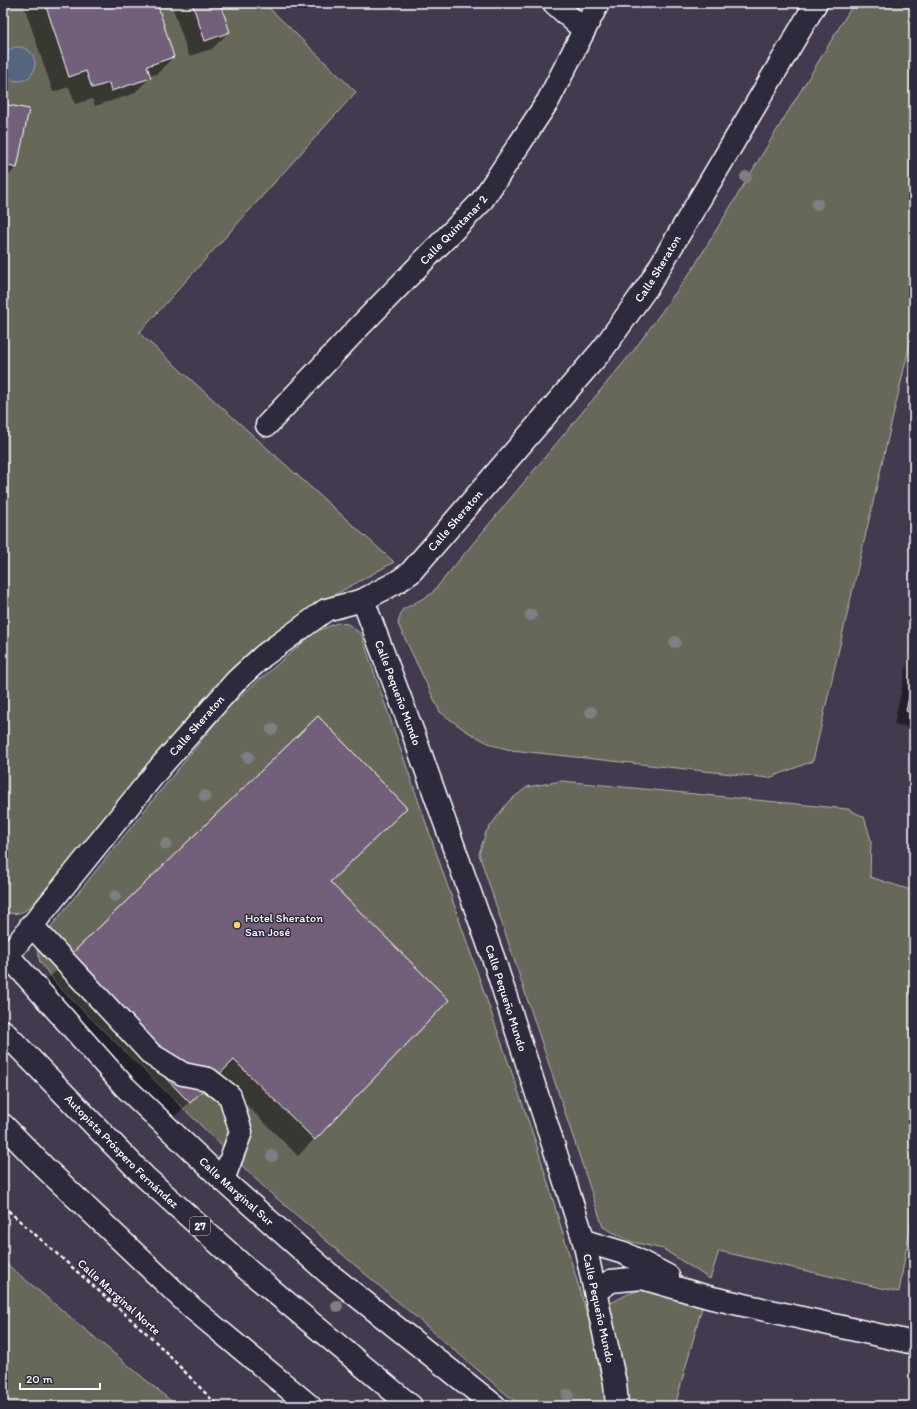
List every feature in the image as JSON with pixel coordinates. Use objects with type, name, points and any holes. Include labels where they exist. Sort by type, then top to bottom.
[{"type":"main road","points":[[554,3],[584,30]]},
{"type":"main road","name":"Calle Quintanar 2","points":[[267,425],[359,327],[481,202],[548,101],[598,3]]},
{"type":"main road","name":"Calle Sheraton","points":[[5,952],[31,925],[162,766],[236,681],[263,656],[326,610],[363,600],[397,582],[410,573],[602,349],[650,283],[816,3]]},
{"type":"main road","name":"Calle Pequeño Mundo","points":[[363,600],[412,730],[494,960],[584,1241],[615,1383],[617,1406]]},
{"type":"main road","points":[[31,925],[152,1054],[183,1074],[208,1079],[230,1096],[241,1132],[223,1180]]},
{"type":"main road","name":"Calle Marginal Sur","points":[[5,952],[125,1087],[223,1180],[328,1273],[495,1406]]},
{"type":"main road","name":"Autopista Próspero Fernández","points":[[3,1031],[144,1177],[255,1276],[411,1406]]},
{"type":"main road","points":[[3,1125],[45,1168],[192,1308],[310,1406]]},
{"type":"main road","points":[[584,1241],[624,1253],[708,1297]]},
{"type":"main road","points":[[596,1291],[610,1281],[642,1278],[708,1297],[914,1343]]},
{"type":"path","name":"Calle Marginal Norte","points":[[3,1206],[152,1338],[218,1406]]},
{"type":"green space","points":[[3,3],[264,3],[356,92],[139,333],[394,562],[311,608],[258,644],[205,697],[32,905],[22,912],[17,913],[3,911]]},
{"type":"green space","points":[[854,3],[914,3],[914,326],[813,761],[769,778],[511,750],[492,745],[466,731],[440,712],[398,624],[402,610],[431,594],[634,350],[692,270]]},
{"type":"green space","points":[[337,623],[348,624],[361,634],[537,1146],[596,1345],[610,1406],[520,1406],[267,1190],[58,986],[40,962],[36,945],[229,706],[315,632]],"holes":[[[318,716],[407,808],[330,882],[449,1000],[315,1140],[234,1060],[58,967]]]},
{"type":"green space","points":[[562,781],[848,809],[864,817],[871,840],[870,877],[914,891],[914,1203],[899,1292],[719,1251],[710,1279],[663,1249],[632,1242],[603,1227],[479,854],[486,832],[508,802],[527,787]]},
{"type":"green space","points":[[3,1261],[177,1406],[3,1406]]},
{"type":"green space","points":[[650,1287],[704,1300],[675,1406],[629,1406],[625,1377],[607,1305],[628,1294]]},
{"type":"water","points":[[15,47],[21,47],[25,48],[32,54],[35,64],[34,71],[28,78],[21,81],[15,81],[11,80],[4,74],[1,67],[1,61],[2,57],[8,50]]},
{"type":"building","points":[[45,3],[157,3],[174,57],[147,66],[151,78],[111,91],[109,83],[92,88],[86,71],[69,77]]},
{"type":"building","points":[[192,3],[220,3],[230,32],[205,41]]},
{"type":"building","points":[[3,104],[29,109],[17,168],[3,165]]},
{"type":"building","points":[[914,674],[914,713],[906,711]]},
{"type":"building","name":"Hotel Sheraton San José","points":[[318,716],[407,808],[330,882],[449,1000],[315,1140],[234,1060],[190,1103],[58,967]]},
{"type":"place","name":"Hotel Sheraton San José","points":[[237,925]]}]
